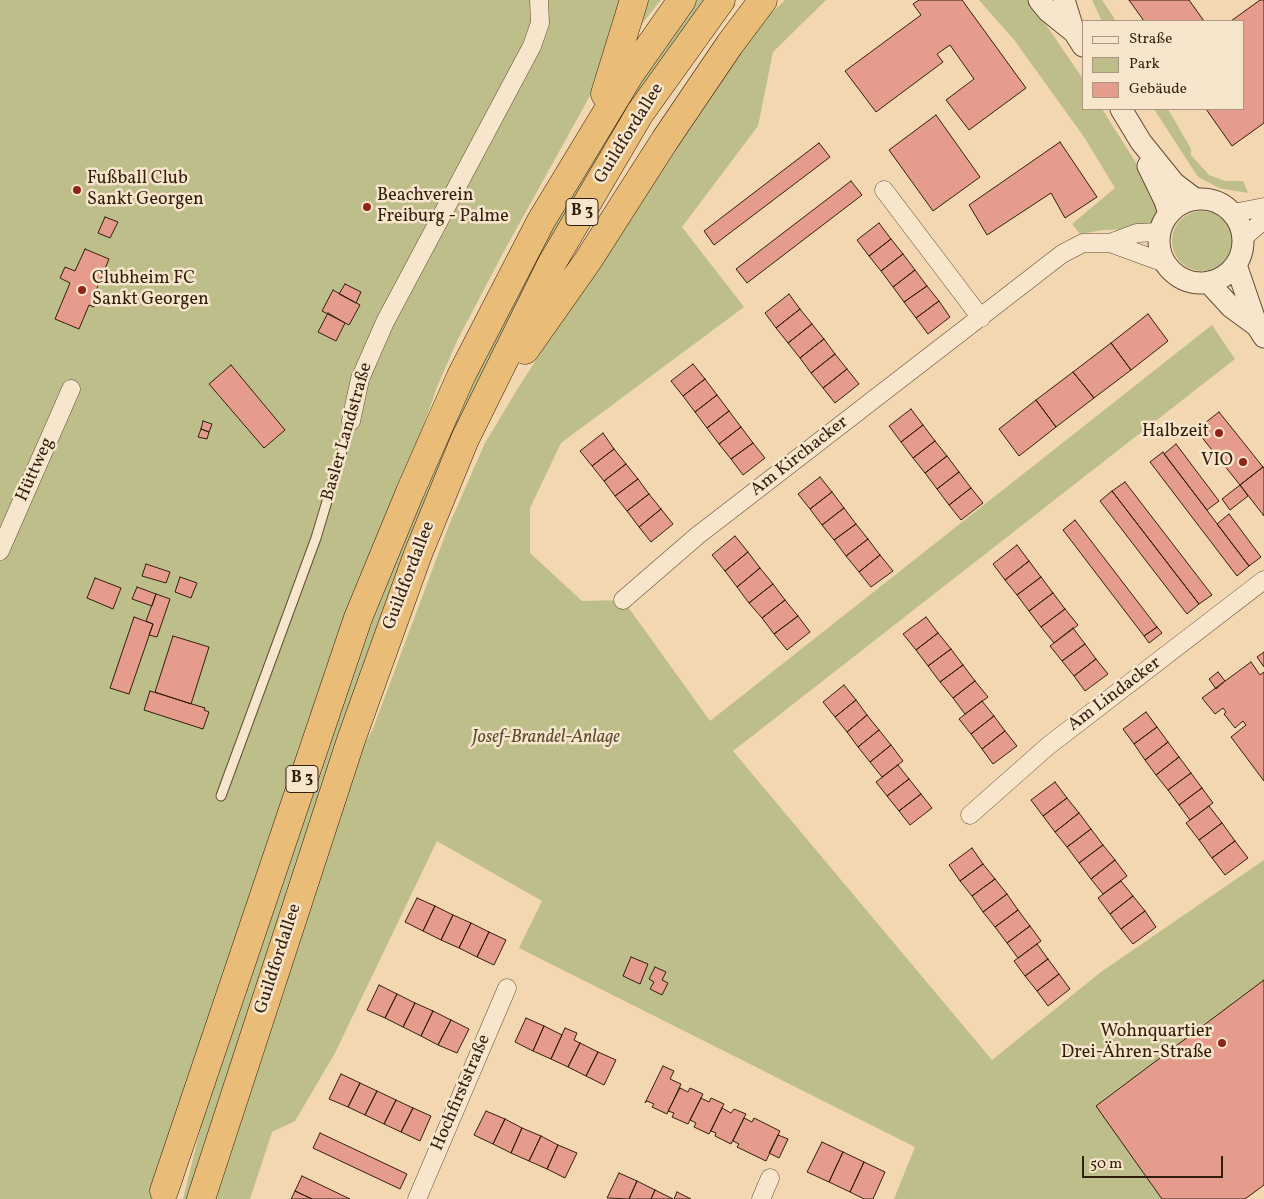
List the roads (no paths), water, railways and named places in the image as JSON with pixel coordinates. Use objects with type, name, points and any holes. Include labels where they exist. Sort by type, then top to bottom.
[{"type":"highway","points":[[593,131],[634,0]]},
{"type":"highway","name":"Guildfordallee","points":[[164,1191],[361,609],[410,492],[461,376],[537,229],[593,131],[682,0]]},
{"type":"highway","name":"Guildfordallee","points":[[201,1199],[351,740],[418,554],[465,438],[566,238],[640,113],[721,0]]},
{"type":"highway","points":[[465,438],[587,262],[665,140],[730,44],[763,0]]},
{"type":"street","name":"Basler Landstraße","points":[[351,421],[360,378],[385,322],[532,46],[540,23],[539,0]]},
{"type":"street","points":[[1039,0],[1078,39]]},
{"type":"street","points":[[1064,0],[1078,39]]},
{"type":"street","points":[[1122,110],[1141,142],[1174,183],[1195,199]]},
{"type":"street","points":[[1141,142],[1148,166],[1165,200],[1164,223],[1159,243],[1165,263],[1182,278],[1194,282],[1208,282],[1224,276],[1236,265],[1242,252],[1243,238],[1241,225],[1234,213],[1217,201],[1195,199],[1181,204],[1164,223]]},
{"type":"street","points":[[884,190],[981,318]]},
{"type":"street","points":[[1234,213],[1264,207]]},
{"type":"street","points":[[1243,238],[1264,220]]},
{"type":"street","name":"Am Kirchacker","points":[[1110,243],[1164,223]]},
{"type":"street","name":"Am Kirchacker","points":[[623,600],[697,536],[1072,248],[1083,243],[1110,243],[1165,263]]},
{"type":"street","points":[[1236,265],[1260,332]]},
{"type":"street","points":[[1208,282],[1231,307],[1260,332]]},
{"type":"street","name":"Hüttweg","points":[[0,551],[71,390]]},
{"type":"street","name":"Am Lindacker","points":[[970,815],[1048,746],[1264,580]]},
{"type":"street","name":"Hochfirststraße","points":[[417,1199],[507,988]]},
{"type":"street","points":[[761,1199],[770,1178]]},
{"type":"lane","name":"Basler Landstraße","points":[[221,796],[316,538],[351,421]]},
{"type":"place","name":"Fußball Club Sankt Georgen","points":[[77,190]]},
{"type":"place","name":"Beachverein Freiburg - Palme","points":[[367,207]]},
{"type":"place","name":"Clubheim FC Sankt Georgen","points":[[82,290]]},
{"type":"place","name":"Halbzeit","points":[[1219,433]]},
{"type":"place","name":"VIO","points":[[1243,462]]},
{"type":"place","name":"Wohnquartier Drei-Ähren-Straße","points":[[1222,1043]]},
{"type":"park label","name":"Josef-Brandel-Anlage","points":[[546,739]]}]
